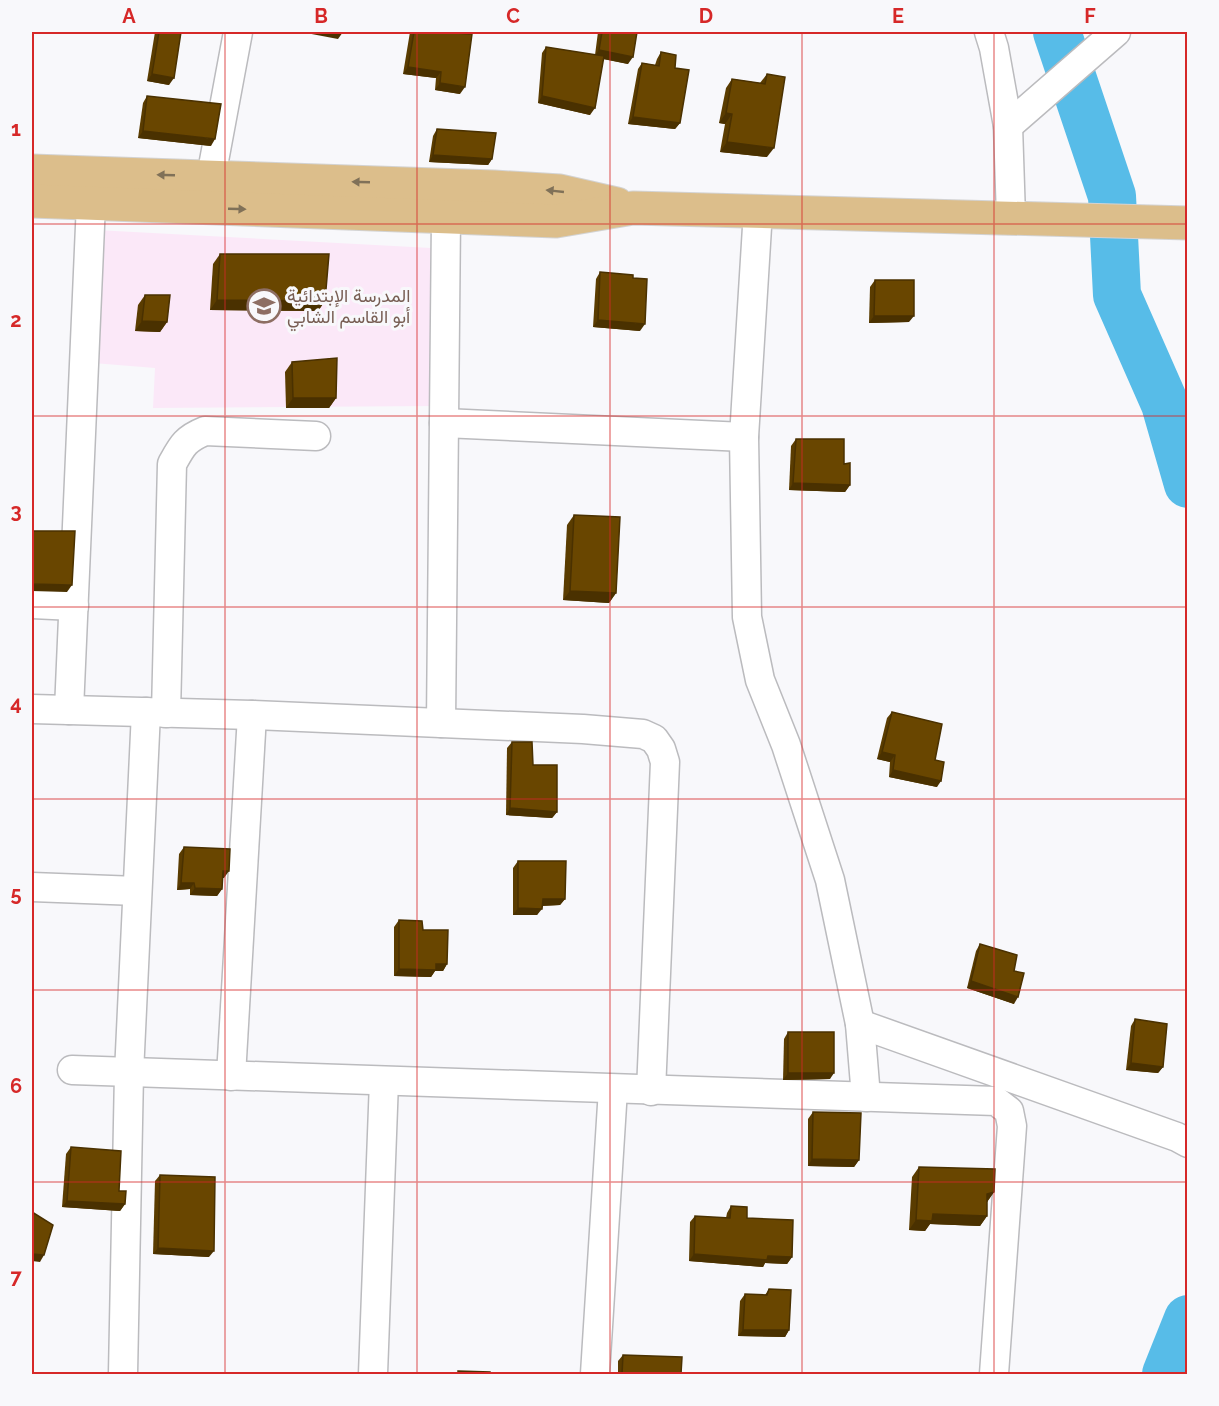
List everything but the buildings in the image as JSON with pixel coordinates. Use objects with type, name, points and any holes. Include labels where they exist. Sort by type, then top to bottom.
[{"type":"main road","points":[[32,171],[494,186],[560,191],[633,208]]},
{"type":"main road","points":[[32,201],[556,221],[633,208],[1172,222]]},
{"type":"street","points":[[211,177],[238,32]]},
{"type":"street","points":[[989,32],[1008,126],[1011,217]]},
{"type":"street","points":[[1008,126],[1116,32]]},
{"type":"street","points":[[69,710],[91,203]]},
{"type":"street","points":[[758,211],[744,437],[747,617],[760,680],[786,745],[830,880],[860,1024],[866,1097]]},
{"type":"street","points":[[441,723],[446,218]]},
{"type":"street","points":[[444,423],[744,437]]},
{"type":"street","points":[[123,1374],[129,1073],[137,891],[156,713],[172,464],[182,446],[191,437],[205,432],[316,436]]},
{"type":"street","points":[[32,604],[74,606]]},
{"type":"street","points":[[32,709],[252,715],[583,729],[643,734],[654,739],[661,749],[665,762],[651,1090]]},
{"type":"street","points":[[231,1076],[252,715]]},
{"type":"street","points":[[32,887],[137,891]]},
{"type":"street","points":[[860,1024],[1188,1143]]},
{"type":"street","points":[[72,1070],[996,1101],[1005,1106],[1012,1116],[994,1374]]},
{"type":"street","points":[[373,1374],[384,1081]]},
{"type":"street","points":[[595,1374],[613,1089]]},
{"type":"shaded area","name":"المدرسة الإبتدائية أبو القاسم الشابي","points":[[96,230],[431,248],[435,406],[153,408],[155,368],[93,363]]},
{"type":"waterway","points":[[1057,32],[1112,196],[1117,295],[1165,404],[1188,484]]},
{"type":"waterway","points":[[1166,1374],[1188,1319]]},
{"type":"place","name":"المدرسة الإبتدائية أبو القاسم الشابي","points":[[264,306]]}]
